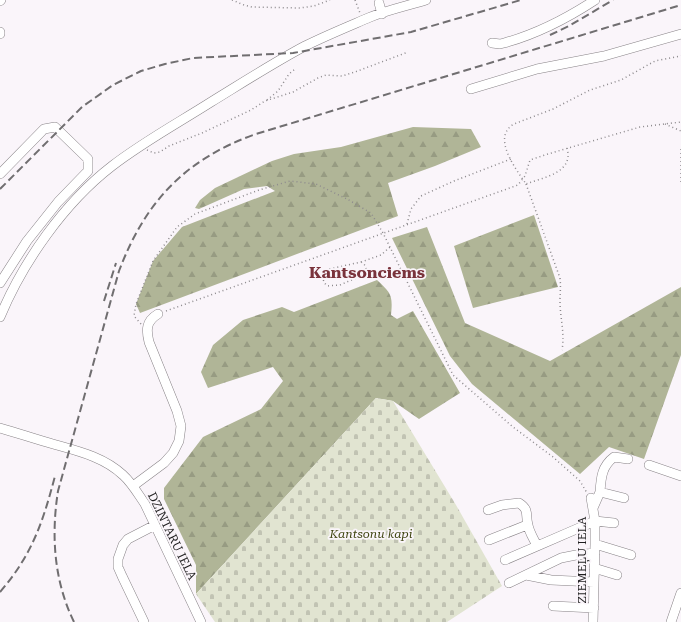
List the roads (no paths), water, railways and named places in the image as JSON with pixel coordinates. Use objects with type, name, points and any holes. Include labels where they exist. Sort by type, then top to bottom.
[{"type":"street","points":[[0,317],[25,268],[46,237],[68,209],[89,186],[112,166],[140,146],[305,46],[353,25],[426,0]]},
{"type":"street","points":[[492,43],[504,43],[544,29],[570,16],[595,0]]},
{"type":"street","points":[[379,3],[382,14]]},
{"type":"street","points":[[471,89],[537,69],[604,56],[681,34]]},
{"type":"street","points":[[0,174],[44,129],[55,127],[88,159],[88,171],[54,208],[27,241],[0,282]]},
{"type":"street","points":[[133,486],[164,463],[173,453],[179,441],[181,426],[178,411],[147,331],[152,317],[158,314]]},
{"type":"street","name":"DZINTARU IELA","points":[[0,428],[81,452],[98,459],[123,474],[145,504],[201,622]]},
{"type":"street","points":[[593,508],[600,492],[600,479],[604,468],[609,461],[614,457],[628,459]]},
{"type":"street","points":[[649,465],[681,476]]},
{"type":"street","points":[[600,492],[624,498]]},
{"type":"street","name":"ZIEMEĻU IELA","points":[[590,498],[595,521],[593,622]]},
{"type":"street","points":[[488,510],[519,503],[524,506],[527,514],[527,525],[537,546]]},
{"type":"street","points":[[505,560],[595,521],[614,523]]},
{"type":"street","points":[[144,622],[120,572],[118,567],[118,559],[123,545],[128,539],[136,533],[155,525]]},
{"type":"street","points":[[489,540],[527,525]]},
{"type":"street","points":[[509,583],[561,558],[595,549],[631,555]]},
{"type":"street","points":[[594,568],[617,575]]},
{"type":"street","points":[[526,575],[551,580],[594,582]]},
{"type":"street","points":[[671,622],[681,593]]},
{"type":"street","points":[[553,606],[594,608]]},
{"type":"railway","points":[[0,189],[82,107],[113,85],[141,71],[193,58],[293,53],[411,32],[521,0]]},
{"type":"railway","points":[[550,35],[569,26],[613,0]]},
{"type":"railway","points":[[74,622],[62,591],[56,558],[55,525],[58,491],[119,271],[129,246],[141,224],[155,204],[171,186],[188,170],[208,156],[231,144],[256,134],[681,5]]},
{"type":"railway","points":[[104,301],[116,263]]},
{"type":"railway","points":[[0,592],[20,565],[35,537],[46,508],[55,476]]},
{"type":"district","name":"Kantsonciems","points":[[367,272]]},
{"type":"park label","name":"Kantsonu kapi","points":[[371,534]]}]
